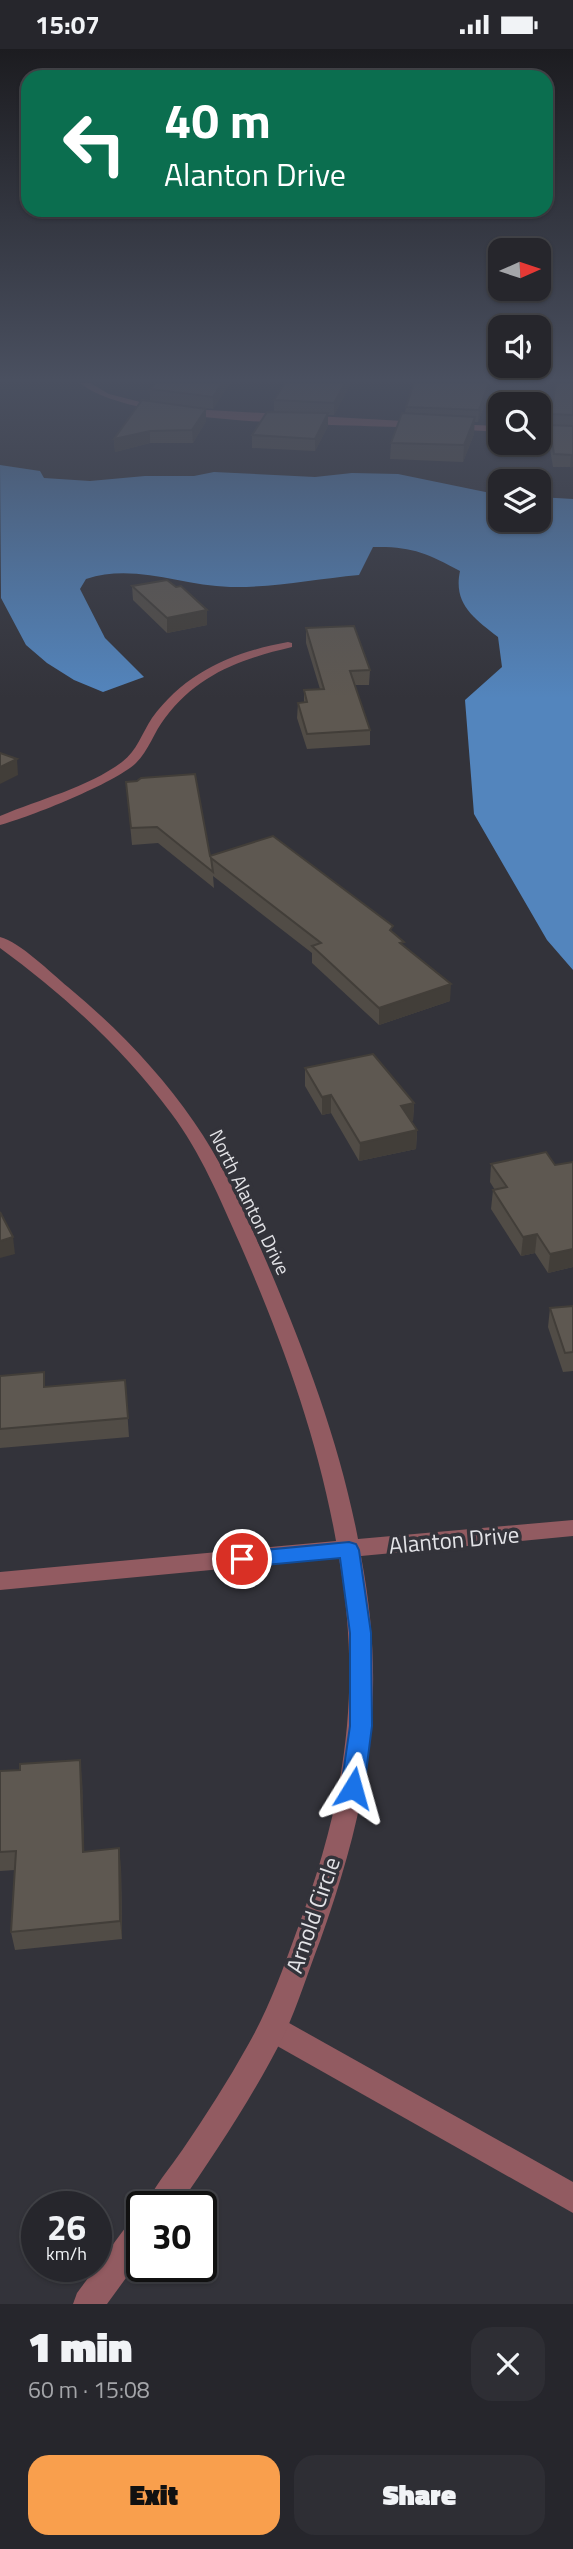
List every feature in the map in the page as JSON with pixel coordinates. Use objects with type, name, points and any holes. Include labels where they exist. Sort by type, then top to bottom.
[{"type":"street","points":[[0,821],[122,768],[142,748],[167,705],[212,667],[250,652],[288,645]]},
{"type":"street","name":"North Alanton Drive","points":[[0,941],[74,1000],[119,1045],[176,1108],[195,1136],[232,1205],[268,1287],[317,1416],[349,1550]]},
{"type":"street","name":"Alanton Drive","points":[[0,1581],[573,1528]]},
{"type":"street","name":"Arnold Circle","points":[[171,2191],[216,2126],[273,2028],[319,1911],[353,1788],[361,1726],[360,1633],[349,1550]]},
{"type":"street","points":[[273,2028],[573,2198]]},
{"type":"street","points":[[88,2304],[126,2251]]},
{"type":"water","points":[[0,488],[467,488],[488,493],[488,532],[551,532],[551,498],[573,499],[573,970],[547,940],[474,814],[465,700],[502,667],[498,637],[467,609],[463,601],[459,583],[460,571],[418,552],[373,547],[359,575],[278,585],[212,586],[122,573],[86,579],[80,589],[105,638],[144,677],[103,692],[74,680],[47,663],[26,645],[1,598]]},
{"type":"building","points":[[167,580],[176,587],[181,586],[207,610],[167,618],[132,586]]},
{"type":"building","points":[[354,626],[370,670],[350,671],[370,730],[307,734],[298,703],[307,702],[304,690],[324,689],[306,628]]},
{"type":"building","points":[[0,753],[17,759],[0,767]]},
{"type":"building","points":[[195,774],[210,856],[273,836],[393,926],[390,930],[404,942],[400,943],[451,984],[379,1008],[312,946],[321,943],[211,858],[213,872],[157,827],[131,828],[126,782],[141,778]]},
{"type":"building","points":[[373,1054],[414,1103],[401,1106],[417,1130],[360,1143],[331,1095],[322,1097],[305,1068]]},
{"type":"building","points":[[546,1152],[555,1165],[573,1162],[573,1249],[550,1254],[537,1234],[523,1237],[493,1190],[507,1187],[491,1164]]},
{"type":"building","points":[[0,1212],[13,1237],[0,1241]]},
{"type":"building","points":[[573,1306],[573,1352],[565,1353],[550,1308]]},
{"type":"building","points":[[44,1372],[44,1387],[125,1380],[128,1418],[0,1429],[0,1376]]},
{"type":"building","points":[[80,1760],[83,1852],[119,1848],[120,1921],[11,1932],[16,1851],[0,1852],[0,1771],[20,1770],[20,1764]]},
{"type":"route","points":[[242,1559],[349,1550],[360,1633],[361,1726],[353,1788]]}]
